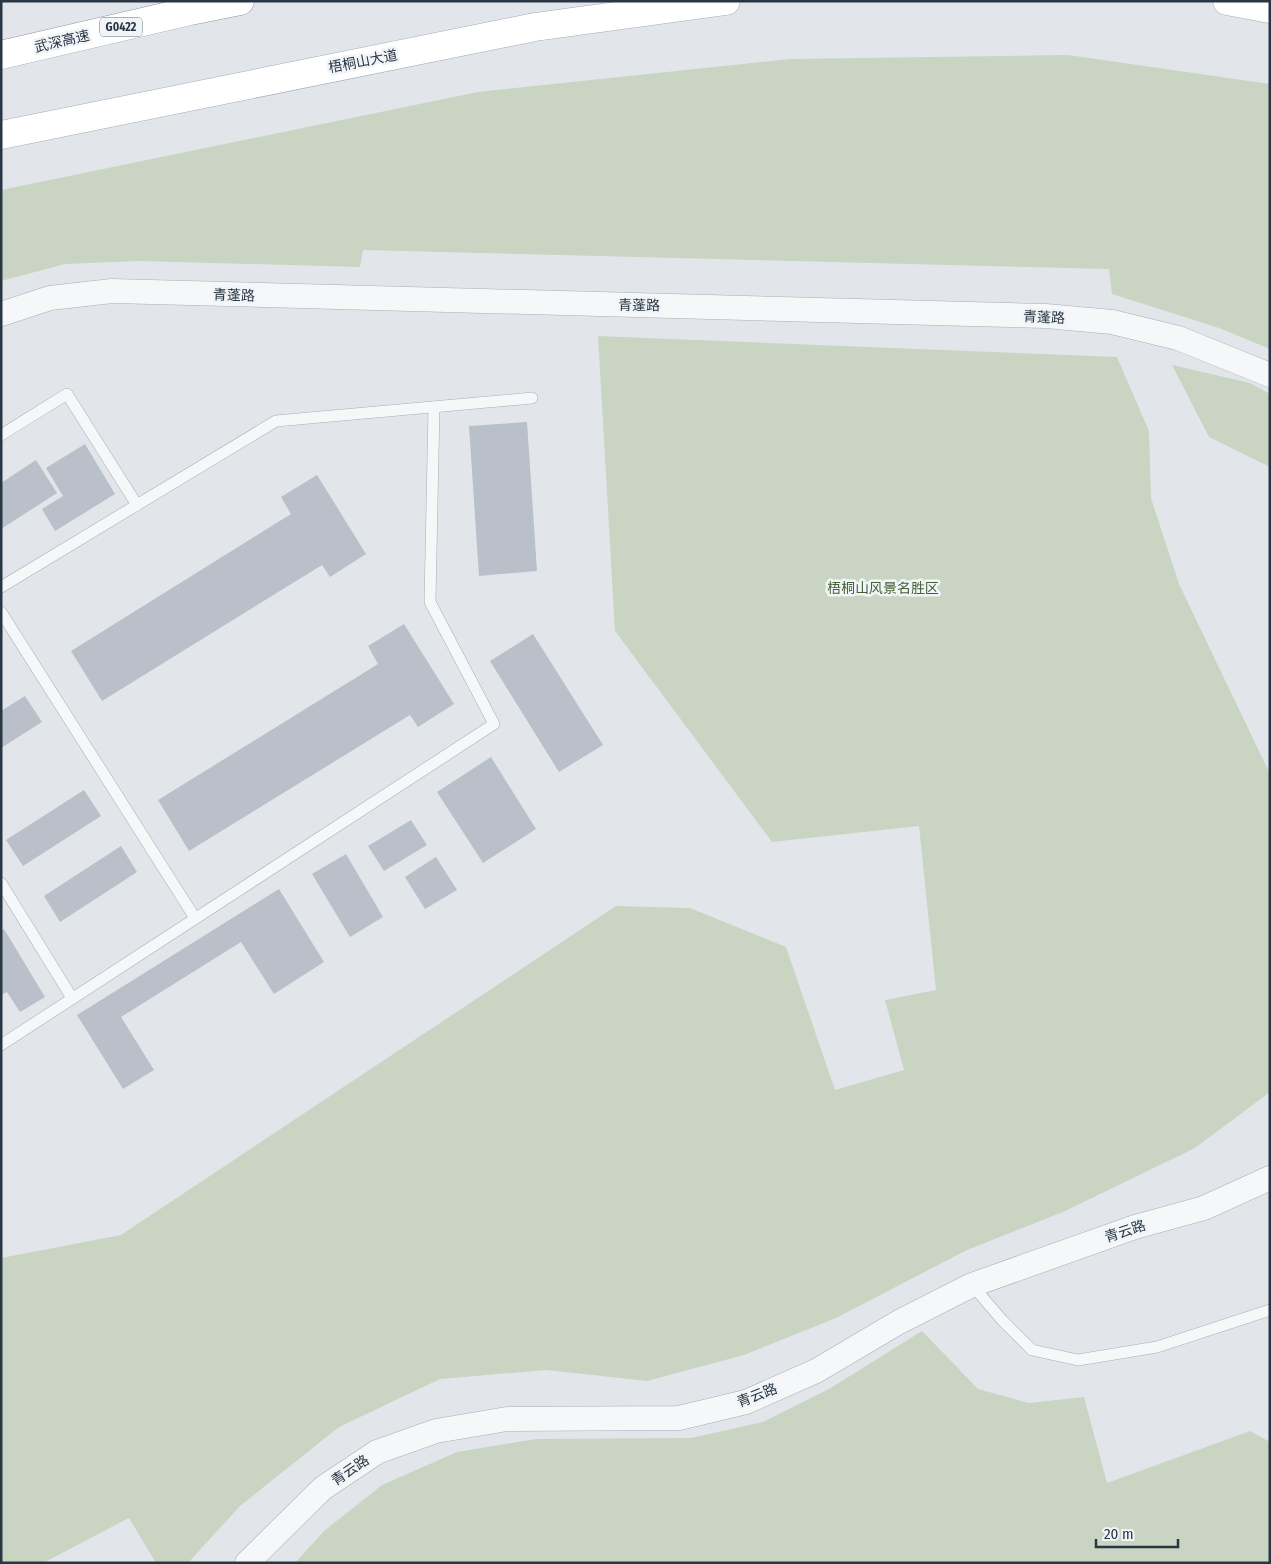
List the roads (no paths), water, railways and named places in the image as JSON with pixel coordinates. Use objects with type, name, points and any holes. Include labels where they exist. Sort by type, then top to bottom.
[{"type":"main road","name":"武深高速","points":[[1,55],[240,1]]},
{"type":"main road","name":"梧桐山大道","points":[[1,135],[535,27],[726,1]]},
{"type":"main road","points":[[1227,1],[1270,9]]},
{"type":"street","name":"青蓬路","points":[[1,314],[50,298],[112,291],[1036,316],[1112,322],[1178,338],[1270,375]]},
{"type":"street","name":"青云路","points":[[247,1563],[322,1488],[377,1452],[436,1431],[507,1419],[679,1418],[746,1402],[816,1371],[900,1322],[972,1285],[1135,1227],[1204,1208],[1270,1178]]},
{"type":"lane","points":[[1,435],[67,394],[137,505]]},
{"type":"lane","points":[[1,587],[276,422],[532,398]]},
{"type":"lane","points":[[1,1045],[494,724],[430,602],[434,407]]},
{"type":"lane","points":[[1,612],[195,918]]},
{"type":"lane","points":[[1,883],[72,998]]},
{"type":"lane","points":[[972,1285],[1002,1320],[1032,1350],[1078,1360],[1157,1347],[1270,1310]]},
{"type":"park label","name":"梧桐山风景名胜区","points":[[883,588]]}]
